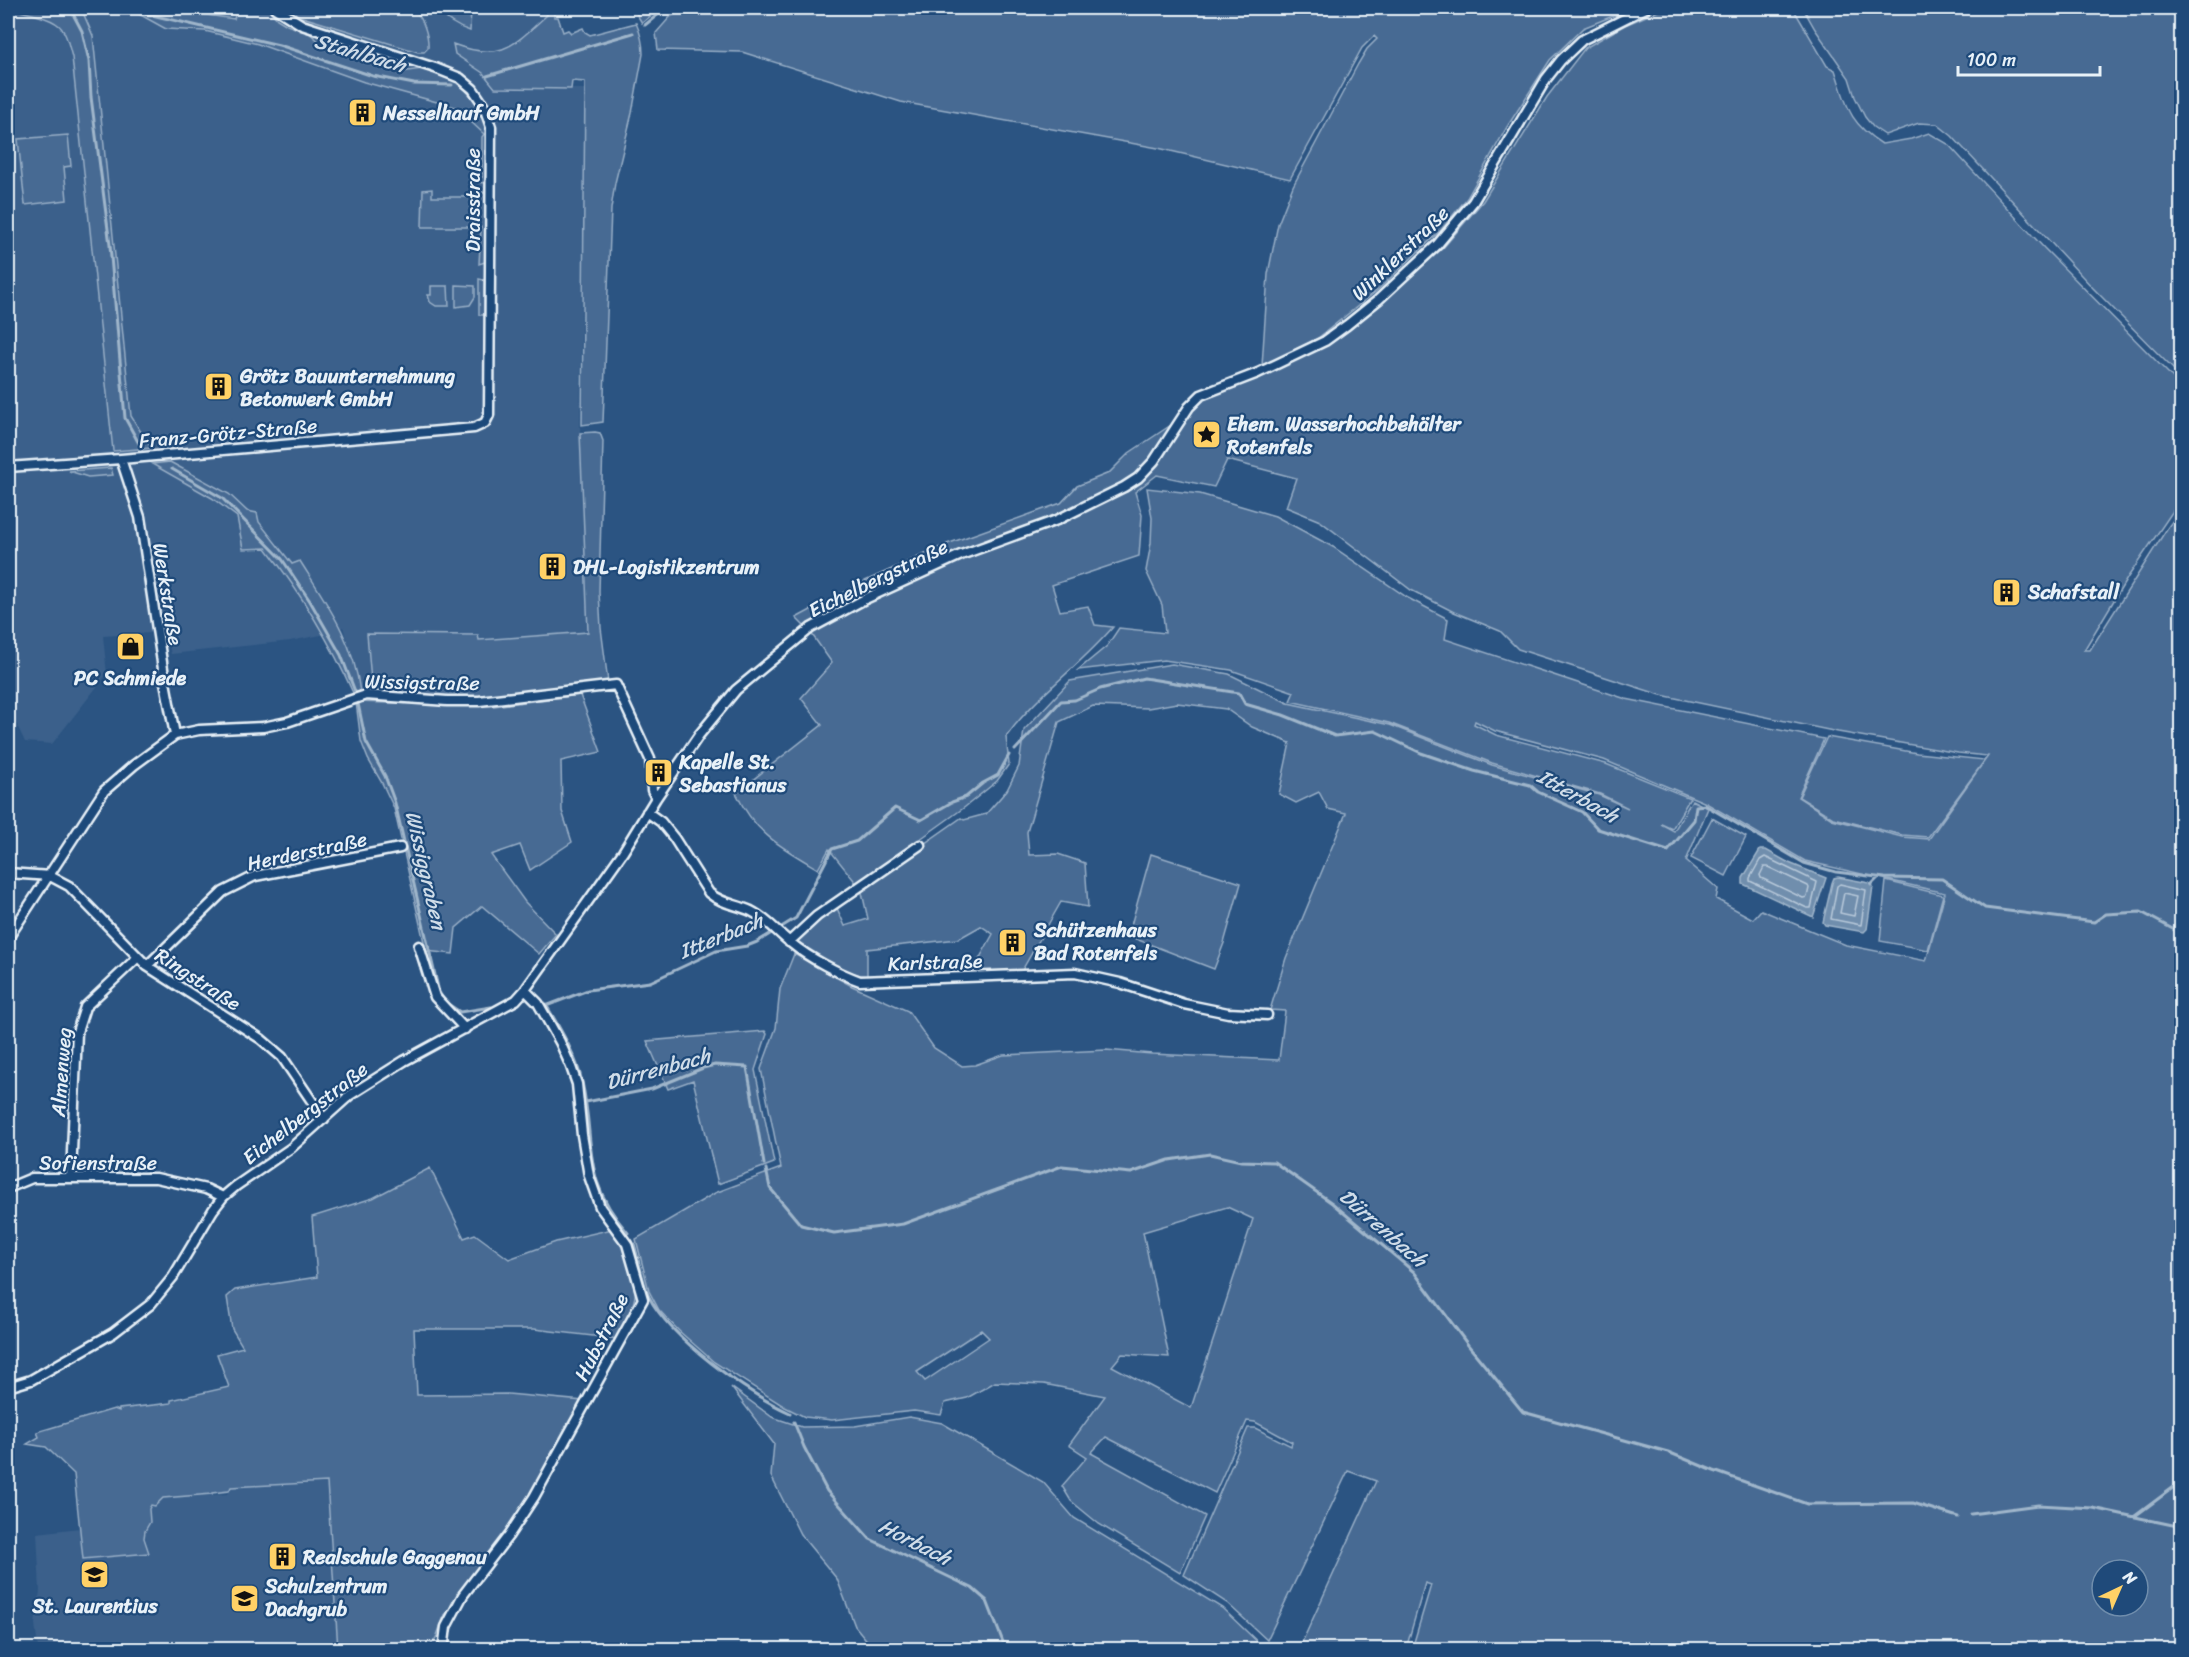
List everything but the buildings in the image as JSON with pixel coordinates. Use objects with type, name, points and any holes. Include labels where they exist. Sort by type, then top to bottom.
[{"type":"street","name":"Draisstraße","points":[[275,8],[302,25],[460,78],[473,89],[483,104],[490,127],[489,415],[485,423]]},
{"type":"street","name":"Winklerstraße","points":[[1137,478],[1154,460],[1189,407],[1201,395],[1325,341],[1378,300],[1437,244],[1473,202],[1546,79],[1561,60],[1582,40],[1646,8]]},
{"type":"street","name":"Franz-Grötz-Straße","points":[[8,466],[121,459],[474,428],[485,423]]},
{"type":"street","name":"Werkstraße","points":[[121,459],[140,517],[175,735]]},
{"type":"street","name":"Eichelbergstraße","points":[[8,1387],[31,1380],[113,1333],[151,1304],[162,1293],[213,1209],[223,1197],[291,1148],[350,1095],[379,1076],[504,1007],[525,990],[623,852],[699,735],[736,690],[811,628],[866,598],[961,555],[1057,520],[1090,505],[1137,478]]},
{"type":"street","name":"Wissigstraße","points":[[8,938],[105,791],[134,765],[175,735],[199,730],[263,727],[287,722],[366,695],[479,701],[616,685],[650,759],[652,790],[656,798]]},
{"type":"street","name":"Karlstraße","points":[[647,812],[661,822],[674,838],[709,893],[719,901],[752,911],[786,938],[842,974],[860,981],[1075,973],[1120,983],[1184,1004],[1228,1013],[1267,1015]]},
{"type":"street","points":[[786,938],[920,845]]},
{"type":"street","name":"Herderstraße","points":[[147,966],[223,892],[240,882],[255,876],[400,848]]},
{"type":"street","name":"Ringstraße","points":[[8,873],[50,876],[69,886],[137,958],[261,1039],[282,1057],[324,1119]]},
{"type":"street","points":[[419,946],[435,997],[465,1029]]},
{"type":"street","name":"Almenweg","points":[[71,1176],[77,1032],[85,1007],[137,958]]},
{"type":"street","name":"Hubstraße","points":[[443,1650],[446,1627],[463,1595],[509,1535],[534,1497],[643,1299],[627,1244],[600,1208],[589,1176],[577,1084],[571,1066],[538,1003],[525,990]]},
{"type":"street","name":"Sofienstraße","points":[[8,1188],[32,1178],[71,1176],[156,1178],[206,1189],[223,1197]]},
{"type":"shaded area","points":[[8,8],[54,21],[62,28],[72,57],[114,451],[150,448],[131,416],[93,37],[81,8],[547,8],[547,15],[520,39],[495,52],[473,52],[454,45],[455,54],[483,73],[495,88],[585,89],[580,433],[588,633],[479,640],[478,635],[367,634],[372,692],[361,692],[343,627],[327,634],[290,641],[171,654],[166,632],[103,636],[107,674],[52,744],[25,742],[15,721],[8,719]]},
{"type":"shaded area","points":[[8,8],[81,8],[93,36],[131,416],[151,448],[113,451],[72,57],[67,39],[62,29],[53,21]]},
{"type":"shaded area","points":[[118,8],[158,8],[234,19],[237,8],[268,8],[277,19],[309,33],[331,51],[400,72],[422,69],[441,73],[459,82],[478,105],[487,134],[488,177],[483,183],[479,182],[482,177],[482,137],[484,134],[455,107],[364,82],[258,44],[205,31],[166,29],[139,14]]},
{"type":"shaded area","points":[[288,8],[414,10],[425,28],[428,48],[424,52],[418,52],[299,16]]},
{"type":"shaded area","points":[[440,8],[471,8],[470,31],[448,19]]},
{"type":"shaded area","points":[[547,8],[554,8],[554,17],[558,17],[563,32],[568,30],[571,33],[583,28],[590,35],[636,23],[643,46],[632,113],[611,209],[603,422],[582,425],[585,82],[572,81],[571,89],[495,88],[483,73],[455,54],[453,44],[483,51],[505,48],[515,43],[547,15]]},
{"type":"shaded area","points":[[633,8],[660,8],[642,23]]},
{"type":"shaded area","points":[[685,8],[1633,8],[1583,28],[1550,60],[1507,127],[1467,198],[1441,230],[1379,289],[1318,338],[1262,366],[1268,274],[1278,224],[1293,186],[1358,64],[1367,49],[1377,39],[1374,36],[1362,48],[1290,179],[1158,148],[901,102],[742,52],[658,50],[656,33],[670,17]]},
{"type":"shaded area","points":[[1665,8],[1793,8],[1827,66],[1835,70],[1850,112],[1862,128],[1882,144],[1929,133],[1948,144],[2044,248],[2181,386],[2181,499],[2128,577],[2084,650],[2090,650],[2181,510],[2181,1649],[1412,1649],[1431,1585],[1425,1583],[1406,1649],[1299,1649],[1376,1481],[1348,1471],[1267,1640],[1227,1603],[1184,1575],[1248,1428],[1255,1428],[1291,1446],[1292,1442],[1255,1422],[1247,1421],[1215,1493],[1106,1437],[1091,1453],[1205,1516],[1180,1573],[1099,1524],[1071,1501],[1062,1486],[1087,1457],[1069,1445],[1105,1396],[1044,1384],[995,1382],[967,1398],[945,1403],[941,1415],[914,1411],[832,1420],[805,1417],[714,1362],[659,1310],[649,1291],[636,1239],[715,1193],[781,1168],[761,1069],[776,1028],[780,989],[794,954],[852,986],[908,1011],[934,1048],[962,1066],[975,1065],[1003,1055],[1106,1050],[1279,1060],[1285,1011],[1270,1010],[1286,958],[1346,813],[1328,809],[1319,792],[1296,803],[1279,794],[1290,743],[1252,727],[1226,709],[1177,703],[1148,708],[1093,706],[1059,722],[1027,832],[1029,855],[1058,854],[1085,863],[1088,907],[1061,902],[1021,972],[971,974],[993,934],[981,926],[958,939],[867,949],[867,976],[840,968],[798,943],[808,927],[836,906],[845,926],[868,919],[861,888],[961,818],[964,820],[986,814],[1007,790],[1019,766],[1024,730],[1070,681],[1172,664],[1229,674],[1288,703],[1390,725],[1492,765],[1599,795],[1628,808],[1600,794],[1492,763],[1389,723],[1290,701],[1294,692],[1231,670],[1164,660],[1078,670],[1107,646],[1119,628],[1165,633],[1162,605],[1146,571],[1151,543],[1152,518],[1147,488],[1200,494],[1275,516],[1333,547],[1408,598],[1448,619],[1445,639],[1626,699],[1824,739],[1798,797],[1832,819],[1902,837],[1929,839],[1988,756],[1838,732],[1661,695],[1518,649],[1500,631],[1454,612],[1411,590],[1320,521],[1286,507],[1296,478],[1227,460],[1214,487],[1157,475],[1135,492],[1142,515],[1139,556],[1052,585],[1060,611],[1088,606],[1095,625],[1113,627],[1087,655],[1044,694],[1006,737],[1009,764],[997,781],[965,807],[857,884],[829,849],[818,869],[770,838],[752,819],[736,793],[822,725],[801,698],[832,663],[811,633],[796,618],[863,582],[947,544],[1061,503],[1077,486],[1109,473],[1129,453],[1195,409],[1206,398],[1313,352],[1348,329],[1376,308],[1443,248],[1483,201],[1547,97],[1585,48],[1625,25]],"holes":[[[1475,721],[1495,731],[1604,760],[1706,803],[1805,861],[1945,893],[1926,961],[1846,945],[1761,910],[1753,919],[1716,899],[1718,889],[1686,861],[1708,808],[1692,800],[1674,831],[1661,824],[1672,829],[1690,798],[1606,764],[1496,735],[1474,724]],[[1227,1207],[1253,1219],[1191,1408],[1112,1366],[1122,1354],[1169,1357],[1143,1232]],[[981,1330],[989,1338],[925,1381],[917,1372]]]},
{"type":"shaded area","points":[[1803,8],[2181,8],[2181,377],[2093,288],[1952,136],[1937,124],[1919,123],[1885,135],[1873,127],[1855,97],[1849,78]]},
{"type":"shaded area","points":[[68,135],[71,166],[64,167],[67,200],[25,205],[18,139]]},
{"type":"shaded area","points":[[432,189],[432,197],[482,197],[482,191],[487,196],[485,262],[479,264],[481,227],[422,227],[423,190]]},
{"type":"shaded area","points":[[479,279],[484,280],[484,315],[479,315]]},
{"type":"shaded area","points":[[456,285],[475,286],[475,297],[470,305],[456,307]]},
{"type":"shaded area","points":[[431,286],[448,286],[449,306],[436,306],[430,302],[428,295],[431,295]]},
{"type":"shaded area","points":[[580,433],[600,433],[603,441],[599,592],[608,682],[482,698],[440,698],[372,692],[367,634],[478,635],[479,640],[588,632]]},
{"type":"shaded area","points":[[170,462],[229,494],[247,511],[257,513],[259,522],[292,564],[300,561],[345,639],[357,673],[360,692],[354,695],[314,619],[292,583],[266,548],[243,549],[237,517],[212,498],[152,464]]},
{"type":"shaded area","points":[[111,468],[113,475],[88,477],[69,471]]},
{"type":"shaded area","points":[[580,695],[601,752],[561,761],[562,811],[572,842],[530,870],[520,845],[491,855],[525,902],[556,934],[539,954],[482,906],[456,928],[453,954],[426,951],[394,808],[361,741],[356,702],[493,706]]},
{"type":"shaded area","points":[[1827,737],[1917,753],[1985,760],[1928,837],[1902,835],[1833,818],[1799,797]]},
{"type":"shaded area","points":[[655,760],[671,766],[658,784],[654,781],[653,762]]},
{"type":"shaded area","points":[[1712,818],[1746,837],[1726,876],[1691,858]]},
{"type":"shaded area","points":[[1151,854],[1241,883],[1214,969],[1128,936]]},
{"type":"shaded area","points":[[1886,881],[1943,895],[1928,950],[1880,941]]},
{"type":"shaded area","points":[[765,1031],[767,1034],[755,1070],[774,1163],[718,1184],[693,1080],[668,1089],[647,1041]]},
{"type":"shaded area","points":[[430,1168],[464,1238],[475,1234],[509,1259],[556,1242],[612,1229],[630,1259],[636,1283],[632,1307],[618,1339],[534,1329],[414,1329],[417,1395],[508,1394],[583,1401],[534,1490],[504,1537],[444,1616],[436,1638],[428,1649],[338,1649],[327,1482],[231,1487],[229,1491],[212,1494],[163,1498],[155,1506],[151,1505],[149,1509],[150,1522],[144,1538],[149,1553],[83,1559],[74,1474],[46,1447],[27,1444],[39,1437],[37,1432],[114,1409],[119,1411],[119,1409],[171,1403],[171,1400],[229,1387],[217,1354],[243,1347],[232,1329],[227,1297],[235,1290],[317,1277],[312,1217],[373,1198]]},
{"type":"shaded area","points":[[731,1387],[772,1417],[802,1427],[855,1426],[909,1417],[942,1423],[1043,1482],[1074,1518],[1222,1608],[1265,1649],[874,1649],[855,1626],[837,1579],[800,1534],[771,1476],[774,1444]]},
{"type":"shaded area","name":"Schulzentrum Dachgrub","points":[[327,1482],[338,1649],[38,1649],[35,1624],[40,1591],[37,1533],[80,1528],[83,1559],[150,1554],[145,1537],[145,1531],[150,1522],[149,1509],[151,1505],[163,1498],[227,1494],[231,1487]]},
{"type":"water","points":[[1760,850],[1766,850],[1789,863],[1826,878],[1813,917],[1743,884],[1743,878]]},
{"type":"water","points":[[1834,878],[1869,883],[1873,886],[1867,929],[1864,932],[1825,925],[1823,922],[1832,883]]},
{"type":"waterway","points":[[67,8],[82,31],[89,61],[91,97],[110,245],[125,418],[142,449]]},
{"type":"waterway","name":"Stahlbach","points":[[122,8],[279,45],[373,76],[414,84],[452,85]]},
{"type":"waterway","name":"Stahlbach","points":[[645,25],[666,8]]},
{"type":"waterway","name":"Stahlbach","points":[[487,76],[633,33]]},
{"type":"waterway","name":"Wissiggraben","points":[[172,469],[222,498],[282,559],[310,601],[341,655],[356,694],[366,742],[385,776],[395,803],[439,992],[445,1002],[460,1012],[491,1007]]},
{"type":"waterway","name":"Itterbach","points":[[1015,750],[1061,701],[1075,700],[1100,689],[1144,678],[1239,693],[1245,704],[1283,715],[1335,736],[1375,731],[1421,753],[1474,771],[1530,785],[1538,792],[1582,812],[1598,829],[1668,851],[1694,820],[1696,806],[1705,805],[1804,863],[1836,872],[1885,878],[1942,879],[1985,908],[2094,922],[2106,914],[2141,912],[2182,934]]},
{"type":"waterway","name":"Itterbach","points":[[546,1006],[588,990],[650,982],[716,951],[757,942],[796,918],[832,849],[857,841],[895,808],[921,820],[952,802],[966,797],[983,783],[998,775],[1009,755]]},
{"type":"waterway","points":[[1871,885],[1879,877]]},
{"type":"waterway","name":"Horbach","points":[[545,1003],[576,1061],[586,1104],[596,1178],[613,1214],[628,1233]]},
{"type":"waterway","name":"Dürrenbach","points":[[586,1102],[652,1089],[715,1065],[747,1067],[764,1164]]},
{"type":"waterway","name":"Dürrenbach","points":[[766,1169],[770,1188],[801,1225],[834,1233],[903,1224],[1062,1166],[1131,1173],[1169,1160],[1210,1154],[1241,1161],[1274,1162],[1332,1203],[1414,1272],[1468,1345],[1523,1412],[1668,1452],[1807,1504],[1913,1503],[1958,1517]]},
{"type":"waterway","name":"Horbach","points":[[634,1244],[649,1297],[674,1330],[732,1379],[790,1413]]},
{"type":"waterway","name":"Horbach","points":[[794,1422],[827,1491],[870,1539],[972,1588],[987,1601],[1003,1642],[1010,1650]]},
{"type":"waterway","points":[[2135,1516],[2182,1481]]},
{"type":"waterway","name":"Dürrenbach","points":[[1971,1514],[2038,1505],[2093,1508],[2182,1527]]},
{"type":"place","name":"Nesselhauf GmbH","points":[[362,113]]},
{"type":"place","name":"Grötz Bauunternehmung Betonwerk GmbH","points":[[219,387]]},
{"type":"place","name":"Ehem. Wasserhochbehälter Rotenfels","points":[[1206,435]]},
{"type":"place","name":"DHL-Logistikzentrum","points":[[552,567]]},
{"type":"place","name":"Schafstall","points":[[2007,592]]},
{"type":"place","name":"PC Schmiede","points":[[130,647]]},
{"type":"place","name":"Kapelle St. Sebastianus","points":[[658,773]]},
{"type":"place","name":"Schützenhaus Bad Rotenfels","points":[[1013,942]]},
{"type":"place","name":"Realschule Gaggenau","points":[[282,1557]]},
{"type":"place","name":"St. Laurentius","points":[[95,1575]]},
{"type":"place","name":"Schulzentrum Dachgrub","points":[[244,1598]]}]
